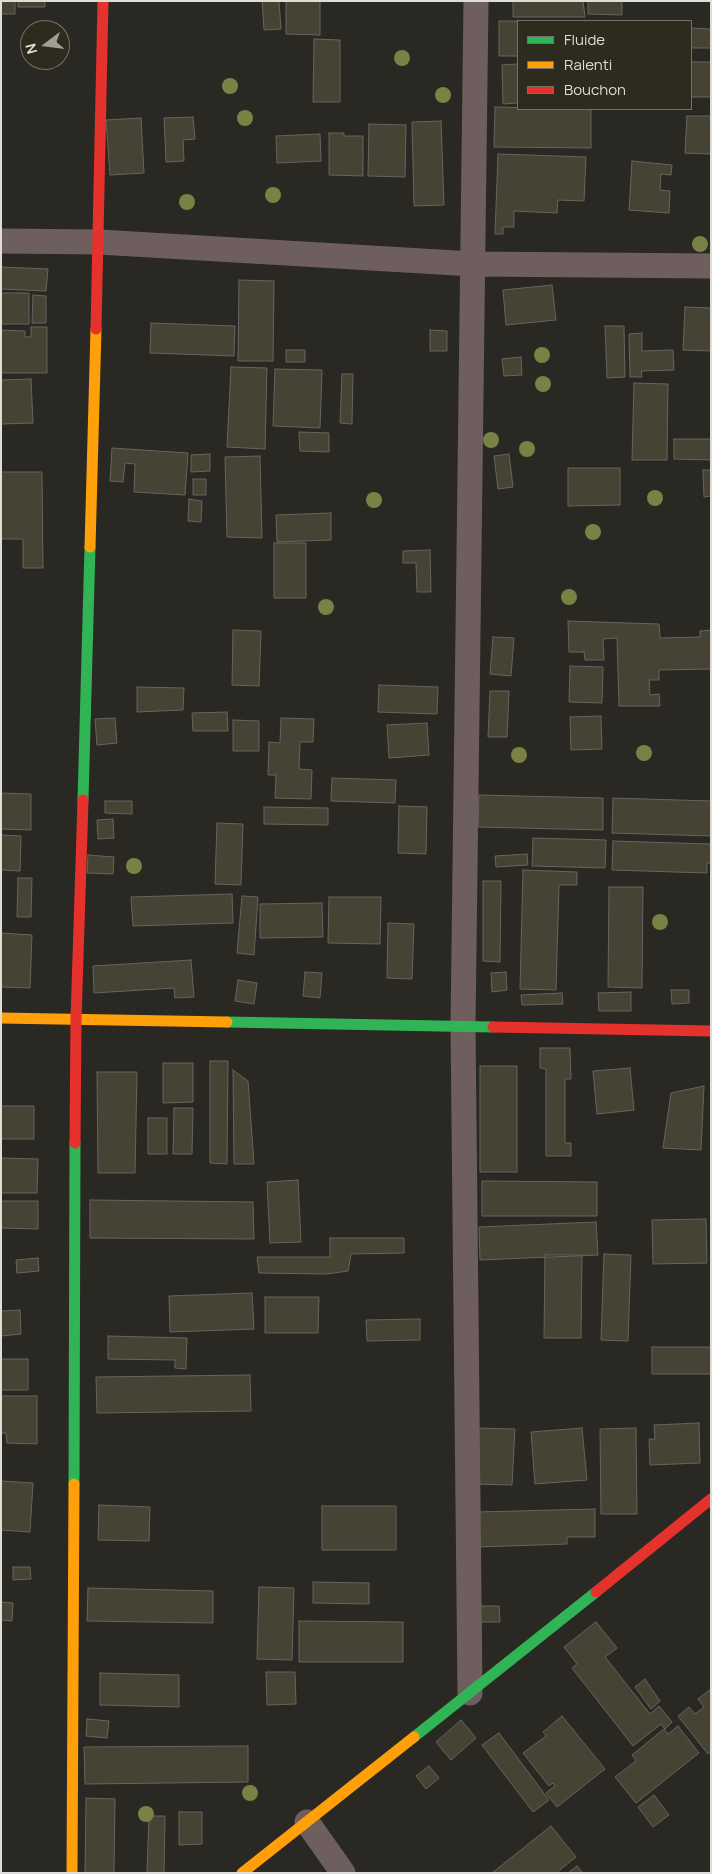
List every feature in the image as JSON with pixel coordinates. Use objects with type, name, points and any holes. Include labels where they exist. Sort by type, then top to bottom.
[{"type":"street","points":[[72,1873],[76,1020],[99,242],[103,1]]},
{"type":"street","points":[[470,1692],[463,1026],[476,1]]},
{"type":"street","points":[[1,241],[99,242],[473,264],[711,266]]},
{"type":"street","points":[[1,1018],[711,1031]]},
{"type":"street","points":[[242,1873],[711,1499]]},
{"type":"street","points":[[307,1822],[343,1873]]},
{"type":"building","points":[[1,1],[15,1],[15,14],[1,14]]},
{"type":"building","points":[[18,1],[45,1],[45,7],[18,7]]},
{"type":"building","points":[[262,1],[279,1],[281,29],[264,30]]},
{"type":"building","points":[[286,1],[320,1],[320,35],[286,34]]},
{"type":"building","points":[[513,1],[583,1],[585,17],[513,17]]},
{"type":"building","points":[[588,1],[622,1],[622,15],[588,14]]},
{"type":"building","points":[[499,21],[517,21],[517,56],[499,56]]},
{"type":"building","points":[[692,28],[711,29],[711,48],[692,48]]},
{"type":"building","points":[[314,39],[340,40],[340,102],[313,102]]},
{"type":"building","points":[[692,62],[711,62],[711,97],[692,97]]},
{"type":"building","points":[[517,64],[517,103],[503,104],[502,65]]},
{"type":"building","points":[[495,107],[517,107],[517,110],[591,110],[591,148],[494,147]]},
{"type":"building","points":[[687,116],[711,116],[711,154],[685,153]]},
{"type":"building","points":[[193,117],[195,139],[183,140],[184,161],[166,162],[164,118]]},
{"type":"building","points":[[141,118],[144,173],[110,175],[106,120]]},
{"type":"building","points":[[441,121],[444,205],[414,206],[412,122]]},
{"type":"building","points":[[369,124],[406,125],[405,177],[368,176]]},
{"type":"building","points":[[329,133],[344,133],[344,136],[363,136],[363,176],[329,175]]},
{"type":"building","points":[[320,134],[321,161],[277,163],[276,136]]},
{"type":"building","points":[[498,154],[586,157],[584,201],[558,200],[557,213],[514,211],[514,227],[503,227],[503,234],[495,234]]},
{"type":"building","points":[[632,161],[672,165],[671,175],[661,174],[660,190],[670,191],[669,213],[629,210]]},
{"type":"building","points":[[1,267],[48,269],[46,291],[1,289]]},
{"type":"building","points":[[239,280],[274,281],[273,361],[238,361]]},
{"type":"building","points":[[552,285],[556,320],[506,325],[503,290]]},
{"type":"building","points":[[1,293],[29,293],[29,324],[1,324]]},
{"type":"building","points":[[33,295],[46,296],[46,323],[32,323]]},
{"type":"building","points":[[685,307],[711,308],[711,351],[683,350]]},
{"type":"building","points":[[151,323],[235,326],[234,356],[150,353]]},
{"type":"building","points":[[605,326],[624,326],[625,377],[607,378]]},
{"type":"building","points":[[31,327],[47,327],[47,373],[1,373],[1,330],[25,331],[25,337],[31,337]]},
{"type":"building","points":[[430,330],[447,331],[447,351],[430,351]]},
{"type":"building","points":[[642,333],[642,351],[673,350],[674,370],[641,371],[642,377],[630,377],[629,334]]},
{"type":"building","points":[[286,350],[305,350],[305,362],[286,362]]},
{"type":"building","points":[[521,357],[522,375],[504,376],[502,359]]},
{"type":"building","points":[[231,367],[267,368],[265,449],[227,447]]},
{"type":"building","points":[[275,369],[322,370],[320,428],[273,426]]},
{"type":"building","points":[[342,374],[353,374],[352,424],[340,423]]},
{"type":"building","points":[[31,379],[33,423],[1,424],[1,380]]},
{"type":"building","points":[[634,383],[668,384],[667,460],[632,460]]},
{"type":"building","points":[[299,432],[329,433],[329,452],[300,451]]},
{"type":"building","points":[[674,439],[711,439],[711,460],[674,459]]},
{"type":"building","points":[[112,448],[188,453],[185,495],[134,492],[135,464],[125,463],[123,482],[110,481]]},
{"type":"building","points":[[210,454],[210,471],[191,472],[191,455]]},
{"type":"building","points":[[509,454],[513,487],[498,489],[494,456]]},
{"type":"building","points":[[260,456],[262,538],[227,537],[225,457]]},
{"type":"building","points":[[568,468],[620,468],[620,505],[568,506]]},
{"type":"building","points":[[703,470],[711,470],[711,496],[704,497]]},
{"type":"building","points":[[1,472],[42,472],[43,568],[23,568],[23,539],[1,539]]},
{"type":"building","points":[[193,479],[206,479],[206,495],[193,495]]},
{"type":"building","points":[[189,499],[202,501],[201,522],[188,521]]},
{"type":"building","points":[[331,513],[331,540],[277,542],[276,515]]},
{"type":"building","points":[[274,543],[306,543],[306,598],[274,598]]},
{"type":"building","points":[[430,550],[431,592],[417,592],[416,563],[403,563],[403,551]]},
{"type":"building","points":[[568,621],[659,624],[660,638],[700,637],[700,631],[711,630],[711,669],[659,670],[659,680],[649,680],[650,695],[659,694],[660,706],[619,706],[617,638],[603,639],[604,660],[585,660],[584,652],[569,652]]},
{"type":"building","points":[[233,630],[261,631],[259,686],[232,685]]},
{"type":"building","points":[[493,637],[514,638],[511,676],[490,674]]},
{"type":"building","points":[[570,666],[603,667],[602,703],[569,702]]},
{"type":"building","points":[[379,685],[438,687],[437,714],[378,712]]},
{"type":"building","points":[[137,687],[184,688],[183,710],[137,712]]},
{"type":"building","points":[[490,691],[509,691],[507,737],[488,737]]},
{"type":"building","points":[[227,712],[228,731],[193,731],[192,713]]},
{"type":"building","points":[[601,716],[602,749],[571,750],[570,717]]},
{"type":"building","points":[[115,718],[117,743],[97,745],[95,719]]},
{"type":"building","points":[[281,718],[314,719],[313,742],[300,742],[299,769],[312,770],[311,799],[275,798],[276,775],[268,775],[269,742],[280,743]]},
{"type":"building","points":[[233,720],[259,721],[259,751],[233,751]]},
{"type":"building","points":[[427,723],[429,755],[389,758],[387,725]]},
{"type":"building","points":[[332,778],[396,780],[395,803],[331,801]]},
{"type":"building","points":[[1,793],[31,794],[31,830],[1,829]]},
{"type":"building","points":[[479,795],[603,798],[603,830],[478,827]]},
{"type":"building","points":[[613,798],[711,801],[711,836],[612,833]]},
{"type":"building","points":[[105,801],[132,801],[132,814],[105,813]]},
{"type":"building","points":[[399,806],[427,807],[426,854],[398,853]]},
{"type":"building","points":[[264,807],[328,808],[328,825],[264,824]]},
{"type":"building","points":[[113,819],[114,838],[98,839],[97,820]]},
{"type":"building","points":[[217,823],[243,824],[241,885],[215,884]]},
{"type":"building","points":[[1,835],[21,836],[20,871],[1,870]]},
{"type":"building","points":[[533,838],[606,840],[605,868],[532,866]]},
{"type":"building","points":[[613,841],[711,844],[711,863],[707,863],[707,873],[612,870]]},
{"type":"building","points":[[527,854],[528,865],[496,867],[495,856]]},
{"type":"building","points":[[88,855],[114,857],[113,874],[87,873]]},
{"type":"building","points":[[523,870],[577,872],[577,885],[559,885],[556,990],[520,989]]},
{"type":"building","points":[[18,878],[32,878],[31,917],[17,917]]},
{"type":"building","points":[[483,881],[501,881],[500,962],[483,961]]},
{"type":"building","points":[[609,887],[643,887],[642,988],[608,987]]},
{"type":"building","points":[[232,894],[233,923],[133,926],[131,897]]},
{"type":"building","points":[[242,896],[258,897],[254,955],[237,953]]},
{"type":"building","points":[[329,897],[381,897],[380,944],[328,943]]},
{"type":"building","points":[[322,903],[323,937],[260,938],[260,904]]},
{"type":"building","points":[[388,923],[414,924],[412,979],[387,978]]},
{"type":"building","points":[[1,933],[32,935],[30,988],[1,987]]},
{"type":"building","points":[[191,960],[194,997],[175,998],[174,988],[94,993],[93,966]]},
{"type":"building","points":[[305,972],[322,973],[320,998],[303,996]]},
{"type":"building","points":[[506,972],[507,990],[492,992],[491,973]]},
{"type":"building","points":[[238,980],[257,983],[254,1004],[235,1001]]},
{"type":"building","points":[[671,990],[689,990],[689,1003],[672,1004]]},
{"type":"building","points":[[631,992],[631,1011],[599,1011],[598,993]]},
{"type":"building","points":[[562,993],[563,1004],[522,1005],[521,995]]},
{"type":"building","points":[[540,1048],[570,1048],[571,1079],[565,1079],[565,1143],[571,1143],[571,1156],[546,1156],[546,1069],[540,1068]]},
{"type":"building","points":[[210,1061],[228,1061],[227,1164],[210,1163]]},
{"type":"building","points":[[163,1063],[193,1063],[193,1102],[163,1103]]},
{"type":"building","points":[[480,1066],[517,1066],[517,1172],[480,1172]]},
{"type":"building","points":[[630,1068],[634,1110],[597,1114],[593,1071]]},
{"type":"building","points":[[233,1070],[248,1081],[254,1164],[234,1164]]},
{"type":"building","points":[[97,1072],[137,1072],[135,1173],[98,1173]]},
{"type":"building","points":[[704,1086],[701,1150],[663,1148],[671,1093]]},
{"type":"building","points":[[1,1106],[34,1106],[34,1139],[1,1139]]},
{"type":"building","points":[[174,1108],[193,1108],[192,1154],[173,1154]]},
{"type":"building","points":[[148,1118],[167,1118],[167,1154],[148,1154]]},
{"type":"building","points":[[1,1158],[38,1159],[37,1193],[1,1193]]},
{"type":"building","points":[[298,1180],[301,1242],[270,1243],[267,1182]]},
{"type":"building","points":[[482,1181],[597,1182],[597,1216],[482,1216]]},
{"type":"building","points":[[90,1200],[253,1202],[254,1239],[90,1238]]},
{"type":"building","points":[[1,1201],[38,1201],[38,1229],[1,1228]]},
{"type":"building","points":[[706,1219],[707,1263],[653,1264],[652,1220]]},
{"type":"building","points":[[596,1222],[598,1255],[480,1260],[479,1227]]},
{"type":"building","points":[[330,1238],[404,1238],[404,1253],[351,1254],[348,1271],[327,1274],[259,1273],[257,1257],[330,1257]]},
{"type":"building","points":[[604,1254],[631,1255],[628,1341],[601,1340]]},
{"type":"building","points":[[545,1255],[582,1255],[581,1338],[544,1338]]},
{"type":"building","points":[[38,1258],[39,1271],[17,1273],[16,1260]]},
{"type":"building","points":[[252,1293],[254,1329],[170,1332],[169,1296]]},
{"type":"building","points":[[265,1297],[319,1297],[318,1333],[265,1333]]},
{"type":"building","points":[[20,1310],[21,1334],[1,1336],[1,1311]]},
{"type":"building","points":[[420,1319],[420,1340],[367,1341],[366,1320]]},
{"type":"building","points":[[108,1336],[187,1338],[186,1369],[175,1368],[175,1360],[108,1359]]},
{"type":"building","points":[[652,1347],[711,1347],[711,1374],[652,1374]]},
{"type":"building","points":[[1,1359],[28,1359],[28,1390],[1,1390]]},
{"type":"building","points":[[250,1375],[251,1411],[97,1413],[96,1377]]},
{"type":"building","points":[[1,1396],[37,1396],[37,1444],[7,1443],[6,1433],[1,1433]]},
{"type":"building","points":[[699,1423],[700,1463],[650,1465],[649,1439],[655,1439],[654,1425]]},
{"type":"building","points":[[477,1428],[515,1429],[512,1485],[475,1484]]},
{"type":"building","points":[[582,1428],[587,1480],[535,1484],[531,1432]]},
{"type":"building","points":[[636,1428],[637,1514],[601,1514],[600,1429]]},
{"type":"building","points":[[1,1481],[33,1483],[30,1532],[1,1530]]},
{"type":"building","points":[[99,1505],[150,1507],[149,1541],[98,1540]]},
{"type":"building","points":[[322,1506],[396,1506],[396,1550],[322,1550]]},
{"type":"building","points":[[595,1509],[595,1537],[567,1537],[567,1544],[477,1547],[476,1512]]},
{"type":"building","points":[[13,1567],[30,1567],[31,1579],[13,1580]]},
{"type":"building","points":[[313,1582],[369,1583],[369,1604],[313,1603]]},
{"type":"building","points":[[259,1587],[294,1588],[292,1660],[257,1659]]},
{"type":"building","points":[[88,1588],[213,1591],[213,1623],[87,1621]]},
{"type":"building","points":[[1,1602],[13,1603],[12,1621],[1,1620]]},
{"type":"building","points":[[471,1606],[499,1606],[500,1622],[471,1622]]},
{"type":"building","points":[[299,1621],[403,1622],[403,1662],[299,1662]]},
{"type":"building","points":[[596,1622],[617,1648],[605,1657],[650,1714],[659,1706],[672,1722],[665,1729],[661,1724],[633,1746],[572,1668],[577,1664],[564,1647]]},
{"type":"building","points":[[266,1672],[295,1672],[296,1704],[267,1705]]},
{"type":"building","points":[[100,1673],[179,1675],[179,1707],[100,1705]]},
{"type":"building","points":[[645,1679],[660,1701],[651,1709],[635,1687]]},
{"type":"building","points":[[711,1689],[711,1751],[708,1754],[678,1716],[689,1707],[695,1714],[704,1707],[698,1699]]},
{"type":"building","points":[[562,1716],[605,1769],[557,1807],[546,1793],[555,1786],[553,1783],[549,1786],[523,1753],[546,1736],[543,1732]]},
{"type":"building","points":[[87,1719],[109,1721],[107,1738],[86,1736]]},
{"type":"building","points":[[461,1720],[476,1738],[451,1760],[436,1742]]},
{"type":"building","points":[[678,1726],[699,1753],[636,1803],[615,1777],[636,1761],[632,1755],[664,1729],[668,1734]]},
{"type":"building","points":[[499,1733],[549,1800],[533,1812],[482,1745]]},
{"type":"building","points":[[248,1746],[248,1782],[85,1784],[84,1747]]},
{"type":"building","points":[[429,1766],[439,1778],[426,1789],[416,1776]]},
{"type":"building","points":[[654,1795],[669,1815],[653,1827],[638,1807]]},
{"type":"building","points":[[86,1798],[115,1799],[114,1873],[85,1873]]},
{"type":"building","points":[[179,1812],[202,1812],[202,1844],[179,1845]]},
{"type":"building","points":[[149,1816],[165,1816],[164,1873],[147,1873]]},
{"type":"building","points":[[551,1826],[576,1857],[556,1873],[492,1873]]},
{"type":"building","points":[[577,1866],[583,1873],[568,1873]]},
{"type":"traffic: fast","points":[[83,800],[90,547]]},
{"type":"traffic: fast","points":[[227,1022],[493,1027]]},
{"type":"traffic: fast","points":[[74,1484],[75,1143]]},
{"type":"traffic: fast","points":[[414,1737],[596,1592]]},
{"type":"traffic: slow","points":[[90,547],[96,329]]},
{"type":"traffic: slow","points":[[1,1018],[227,1022]]},
{"type":"traffic: slow","points":[[72,1873],[74,1484]]},
{"type":"traffic: slow","points":[[242,1873],[414,1737]]},
{"type":"traffic: jam","points":[[96,329],[103,1]]},
{"type":"traffic: jam","points":[[75,1143],[76,1020],[83,800]]},
{"type":"traffic: jam","points":[[493,1027],[711,1031]]},
{"type":"traffic: jam","points":[[596,1592],[711,1499]]}]
